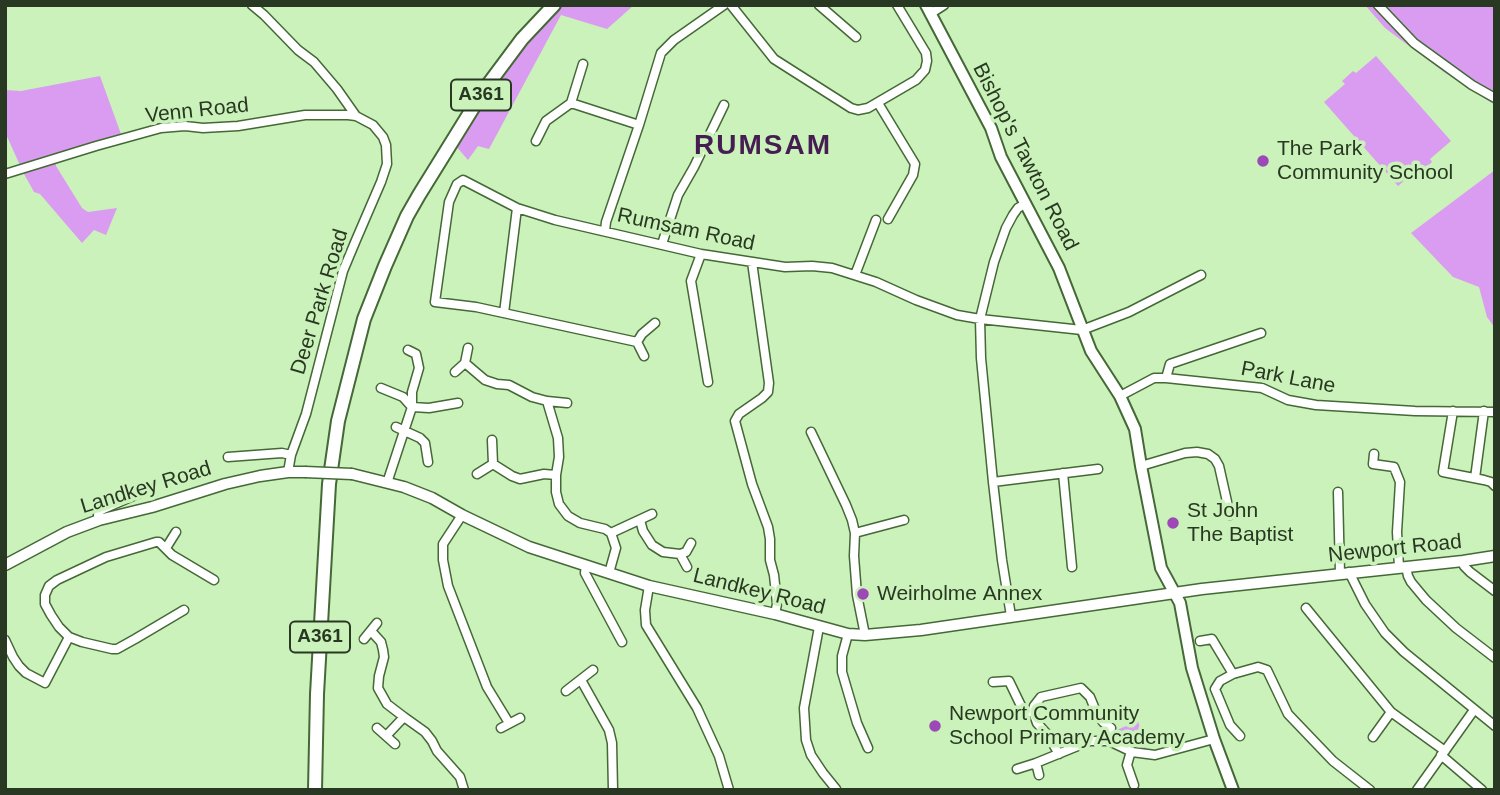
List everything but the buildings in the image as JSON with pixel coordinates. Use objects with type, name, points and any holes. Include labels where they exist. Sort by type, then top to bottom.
[{"type":"highway","name":"A361","points":[[315,790],[318,668],[329,484],[338,421],[364,320],[385,266],[419,195],[484,90],[522,39],[554,5]]},
{"type":"main road","name":"Bishop's Tawton Road","points":[[928,9],[991,128],[1001,157],[1059,268],[1091,351],[1120,396],[1135,429],[1161,568],[1180,603],[1192,668],[1233,790]]},
{"type":"street","name":"Deer Park Road","points":[[252,5],[314,62],[356,116],[371,123],[386,145],[387,161],[382,182],[344,271],[288,472]]},
{"type":"street","points":[[606,231],[606,222],[661,53],[674,40],[724,5]]},
{"type":"street","points":[[731,5],[774,59],[851,108],[865,109],[916,80],[927,66],[926,53],[897,5]]},
{"type":"street","points":[[818,5],[856,37]]},
{"type":"street","points":[[928,9],[944,5]]},
{"type":"street","points":[[1378,5],[1414,43],[1472,85],[1495,98]]},
{"type":"street","points":[[536,141],[546,121],[574,104],[583,64]]},
{"type":"street","points":[[878,103],[915,164],[913,175],[888,219]]},
{"type":"street","points":[[574,104],[639,125]]},
{"type":"street","points":[[662,244],[678,195],[724,105]]},
{"type":"street","name":"Venn Road","points":[[5,174],[161,128],[238,126],[305,116],[356,116]]},
{"type":"street","name":"Rumsam Road","points":[[503,313],[435,302],[449,202],[457,184],[463,180],[517,208],[555,220],[701,254],[785,267],[832,268],[957,315],[1082,330]]},
{"type":"street","points":[[1011,616],[993,482],[981,358],[980,319],[994,262],[1006,228],[1018,208],[1025,204]]},
{"type":"street","points":[[517,208],[503,313],[637,342]]},
{"type":"street","points":[[855,275],[876,220]]},
{"type":"street","points":[[701,254],[691,281],[710,368],[708,382]]},
{"type":"street","points":[[752,262],[769,383],[768,391],[762,398],[739,414],[735,421],[752,484],[768,527],[777,604],[775,614]]},
{"type":"street","points":[[1082,330],[1129,312],[1201,275]]},
{"type":"street","points":[[585,330],[587,319]]},
{"type":"street","points":[[637,342],[655,323]]},
{"type":"street","points":[[1166,378],[1170,364],[1261,333]]},
{"type":"street","points":[[637,342],[644,356]]},
{"type":"street","points":[[454,372],[465,363],[467,348]]},
{"type":"street","points":[[387,483],[401,429],[412,407],[412,392],[419,368],[416,354],[408,350]]},
{"type":"street","points":[[465,363],[485,380],[509,385],[532,397],[566,403]]},
{"type":"street","name":"Park Lane","points":[[1120,396],[1154,378],[1166,378],[1262,387],[1285,400],[1316,405],[1415,411],[1495,412]]},
{"type":"street","points":[[381,388],[403,397],[412,407],[429,408],[458,403]]},
{"type":"street","points":[[548,401],[558,438],[556,492],[559,504],[568,516],[580,523],[611,533],[616,548],[609,573]]},
{"type":"street","points":[[1453,411],[1443,472],[1491,482],[1495,486]]},
{"type":"street","points":[[1475,478],[1484,411]]},
{"type":"street","points":[[401,429],[425,443],[428,462]]},
{"type":"street","points":[[811,432],[846,505],[855,533],[856,586],[865,635]]},
{"type":"street","points":[[492,440],[493,464]]},
{"type":"street","points":[[228,458],[282,453],[291,455]]},
{"type":"street","points":[[1141,466],[1185,453],[1208,454],[1219,466],[1230,515]]},
{"type":"street","points":[[1374,454],[1373,464],[1394,467],[1400,482],[1397,532],[1403,567],[1411,582],[1456,628],[1495,659]]},
{"type":"street","points":[[493,464],[520,479],[544,474],[556,475]]},
{"type":"street","points":[[477,474],[493,464]]},
{"type":"street","points":[[993,482],[1098,470]]},
{"type":"street","name":"Landkey Road","points":[[5,565],[67,532],[99,520],[225,484],[260,476],[305,472],[352,474],[404,488],[432,498],[529,547],[649,586],[775,614],[848,634],[865,635],[942,627],[1175,593]]},
{"type":"street","points":[[1063,473],[1072,567]]},
{"type":"street","points":[[1338,492],[1345,573],[1365,604],[1385,633],[1404,652],[1495,726]]},
{"type":"street","points":[[99,520],[101,510],[140,493]]},
{"type":"street","points":[[611,533],[652,514]]},
{"type":"street","points":[[462,515],[443,544],[448,586],[487,687],[509,723]]},
{"type":"street","points":[[640,520],[652,545],[663,552],[680,554],[686,552],[691,543]]},
{"type":"street","points":[[855,533],[904,520]]},
{"type":"street","points":[[166,548],[176,532]]},
{"type":"street","points":[[186,609],[117,649],[112,649],[69,637],[59,627],[45,604],[45,594],[49,586],[57,580],[106,557],[156,542],[213,584]]},
{"type":"street","points":[[680,554],[687,567]]},
{"type":"street","name":"Newport Road","points":[[1175,593],[1495,556]]},
{"type":"street","points":[[1463,561],[1470,572],[1495,591]]},
{"type":"street","points":[[586,565],[585,573],[622,642]]},
{"type":"street","points":[[649,586],[645,610],[646,625],[697,708],[719,756],[729,790]]},
{"type":"street","points":[[1306,608],[1391,712],[1443,753],[1482,790]]},
{"type":"street","points":[[364,639],[377,623]]},
{"type":"street","points":[[819,627],[804,708],[806,740],[811,755],[836,789]]},
{"type":"street","points":[[371,631],[381,642],[383,650],[378,688],[387,704],[425,732],[437,751],[454,768],[464,790]]},
{"type":"street","points":[[848,634],[842,656],[842,672],[857,723],[868,748]]},
{"type":"street","points":[[5,640],[19,666],[45,683],[69,637]]},
{"type":"street","points":[[1200,641],[1212,639],[1233,674]]},
{"type":"street","points":[[1240,736],[1230,725],[1215,689],[1220,681],[1233,674],[1258,667],[1267,670],[1288,714],[1333,761],[1370,790]]},
{"type":"street","points":[[566,691],[593,670]]},
{"type":"street","points":[[581,680],[609,730],[612,743],[612,790]]},
{"type":"street","points":[[993,682],[1009,681],[1024,712],[1033,712]]},
{"type":"street","points":[[1059,754],[1037,723],[1033,712],[1041,697],[1081,688],[1090,697],[1103,722],[1111,728],[1110,741]]},
{"type":"street","points":[[1417,790],[1474,710]]},
{"type":"street","points":[[1373,737],[1391,712]]},
{"type":"street","points":[[386,736],[404,717]]},
{"type":"street","points":[[500,728],[520,718]]},
{"type":"street","points":[[377,728],[395,744]]},
{"type":"street","points":[[1017,769],[1090,741],[1110,741],[1130,751],[1155,755],[1214,739]]},
{"type":"street","points":[[1130,751],[1127,765],[1134,785]]},
{"type":"street","points":[[1036,763],[1038,775]]},
{"type":"shaded area","points":[[563,5],[634,5],[607,29],[561,15],[489,149],[478,146],[468,160],[455,145],[527,43]]},
{"type":"shaded area","points":[[1365,5],[1495,5],[1495,105],[1444,72],[1385,28]]},
{"type":"shaded area","points":[[1376,56],[1451,141],[1430,159],[1432,162],[1422,171],[1419,168],[1398,186],[1324,102],[1345,84],[1342,81],[1353,71],[1356,73]]},
{"type":"shaded area","points":[[100,76],[121,134],[55,154],[56,166],[82,208],[88,212],[117,208],[106,235],[94,230],[82,243],[40,194],[34,192],[23,172],[5,132],[5,90],[21,91]]},
{"type":"shaded area","points":[[1495,170],[1495,328],[1487,317],[1479,287],[1453,277],[1411,233]]},
{"type":"shaded area","points":[[1138,721],[1146,749],[1132,748],[1114,739],[1112,732]]},
{"type":"place","name":"The Park Community School","points":[[1263,161]]},
{"type":"place","name":"St John The Baptist","points":[[1173,523]]},
{"type":"place","name":"Weirholme Annex","points":[[863,594]]},
{"type":"place","name":"Newport Community School Primary Academy","points":[[935,726]]},
{"type":"district","name":"RUMSAM","points":[[763,146]]}]
